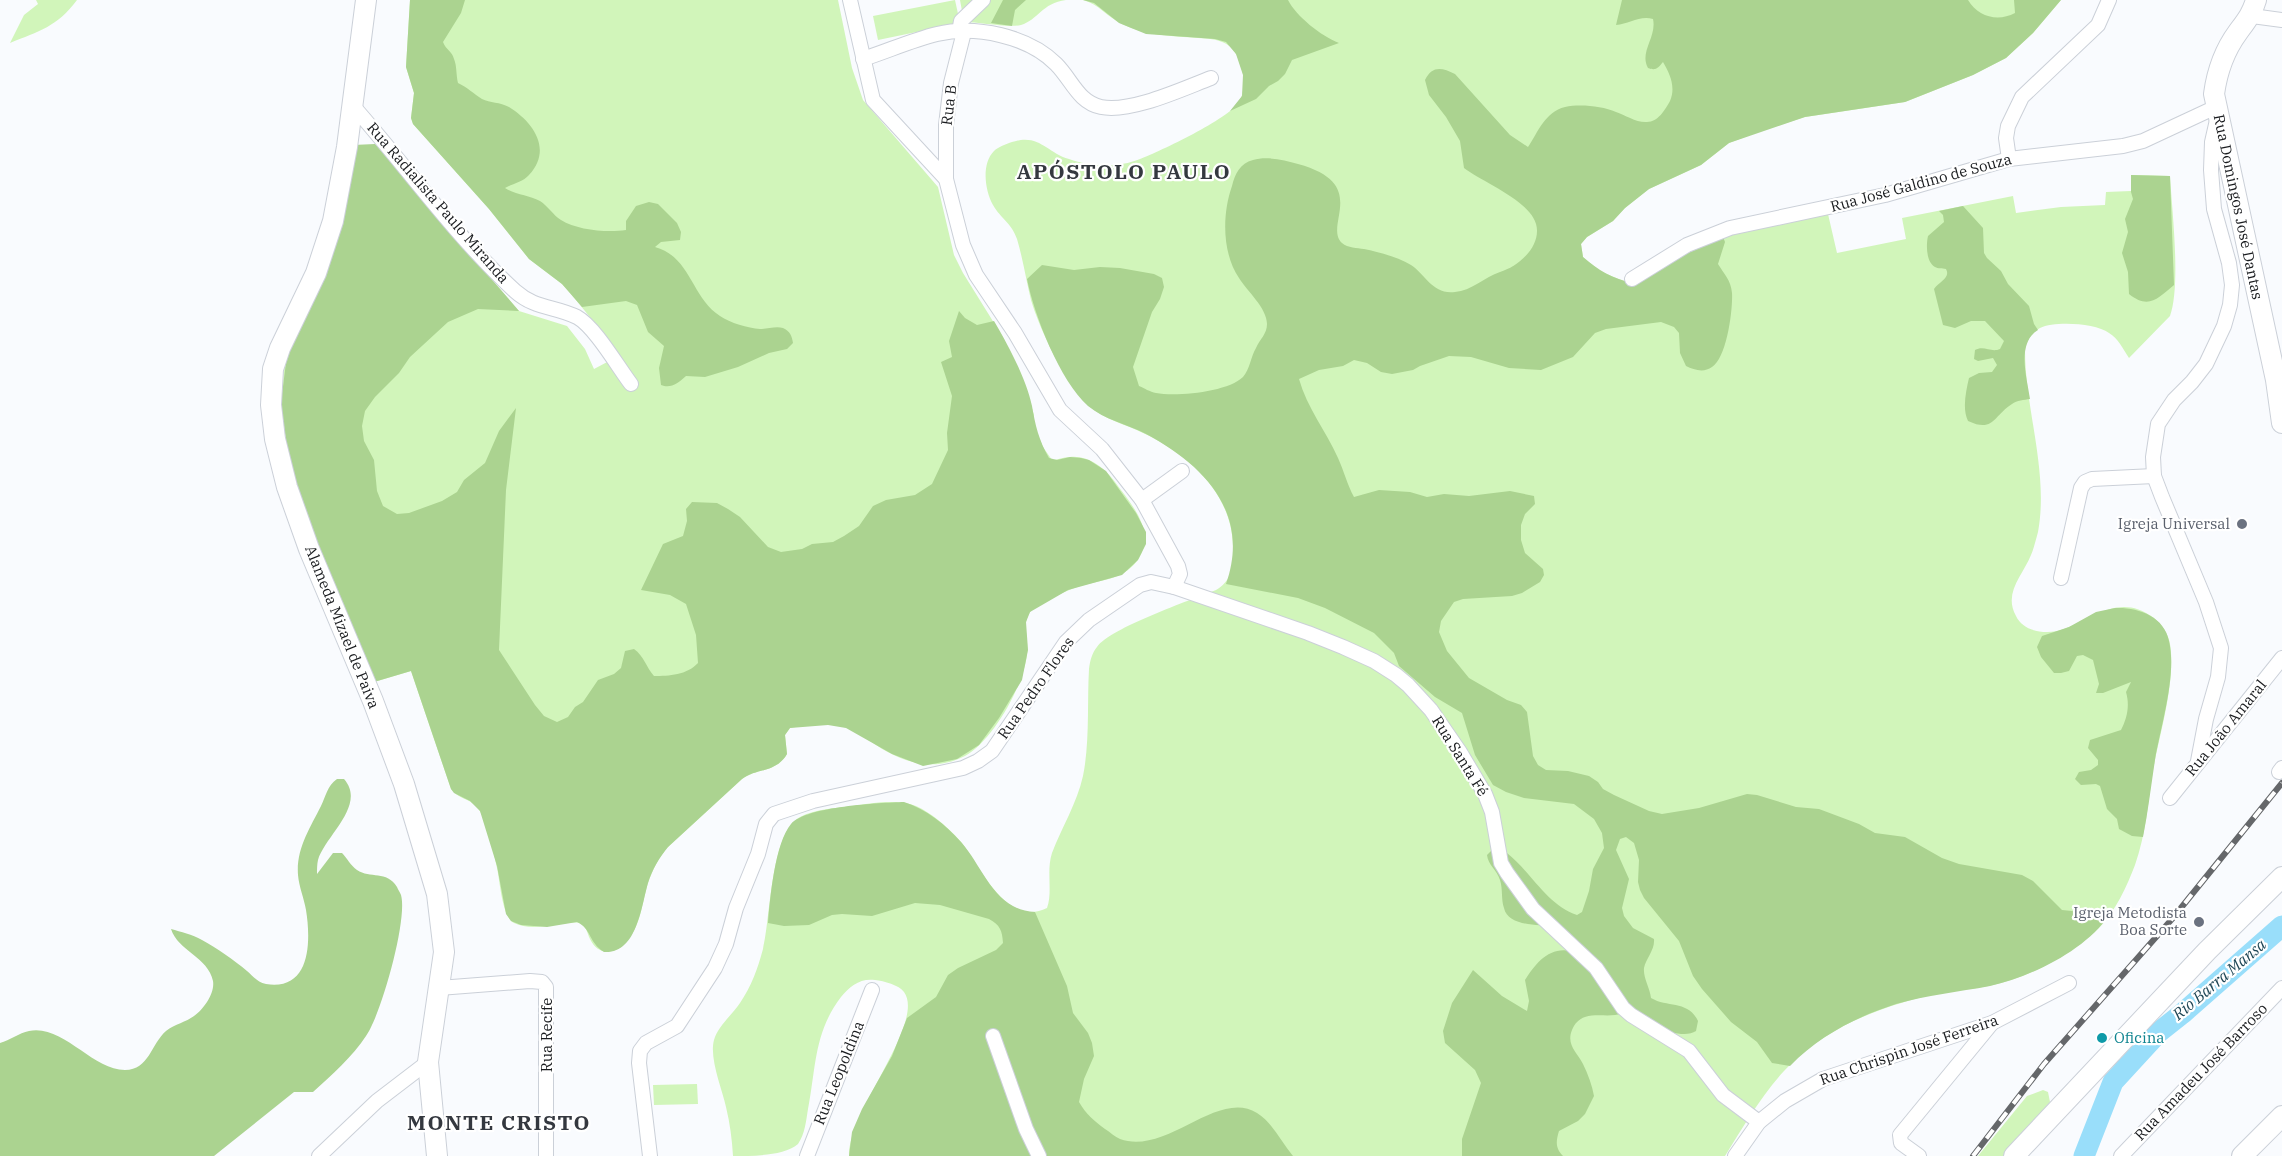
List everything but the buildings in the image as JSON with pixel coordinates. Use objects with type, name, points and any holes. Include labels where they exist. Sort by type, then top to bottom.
[{"type":"street","name":"Alameda Mizael de Paiva","points":[[366,0],[341,181],[329,235],[316,273],[285,335],[275,361],[272,384],[273,423],[278,456],[287,487],[309,549],[373,701],[404,784],[437,894],[444,936],[443,966],[428,1062],[438,1156]]},
{"type":"street","points":[[850,0],[873,100],[946,179],[963,245],[976,275],[1015,333],[1060,410],[1102,448],[1142,500],[1178,566],[1180,574],[1174,586]]},
{"type":"street","name":"Rua B","points":[[946,179],[946,125],[951,83],[962,32],[961,21],[983,0]]},
{"type":"street","points":[[2009,159],[2006,138],[2008,126],[2022,97],[2098,25],[2109,0]]},
{"type":"street","points":[[2254,8],[2282,20]]},
{"type":"street","name":"Rua Domingos José Dantas","points":[[2254,8],[2223,57],[2216,77],[2214,94],[2279,382],[2282,423]]},
{"type":"street","points":[[863,59],[936,34],[962,32],[1010,38],[1039,50],[1058,66],[1086,102],[1102,107],[1120,108],[1134,106],[1210,78]]},
{"type":"street","name":"Rua Radialista Paulo Miranda","points":[[353,106],[453,225],[515,291],[534,304],[565,312],[583,321],[631,384]]},
{"type":"street","points":[[2198,761],[2206,719],[2218,677],[2221,648],[2206,603],[2154,476],[2153,457],[2158,424],[2174,400],[2193,382],[2206,364],[2224,326],[2230,305],[2232,285],[2229,262],[2214,209],[2211,170],[2212,142],[2217,111]]},
{"type":"street","name":"Rua José Galdino de Souza","points":[[1632,279],[1687,245],[1719,232],[1885,195],[2009,159],[2122,146],[2143,141],[2217,111]]},
{"type":"street","points":[[1142,500],[1182,471]]},
{"type":"street","points":[[2061,578],[2081,488],[2085,482],[2092,479],[2154,476]]},
{"type":"street","name":"Rua Pedro Flores","points":[[655,1156],[639,1063],[640,1052],[646,1043],[677,1026],[715,968],[726,944],[736,908],[758,854],[766,824],[771,817],[778,811],[813,801],[955,771],[978,762],[992,751],[1066,642],[1089,620],[1140,585],[1151,582],[1174,586]]},
{"type":"street","name":"Rua Santa Fé","points":[[1174,586],[1342,647],[1374,661],[1408,685],[1447,733],[1485,794],[1492,812],[1500,863],[1533,909],[1596,968],[1623,1008],[1689,1051],[1723,1095],[1759,1122]]},
{"type":"street","name":"Rua João Amaral","points":[[2170,798],[2282,658]]},
{"type":"street","points":[[2014,1156],[2207,951],[2282,876]]},
{"type":"street","name":"Rua Recife","points":[[439,988],[530,981],[542,982],[546,987],[546,1156]]},
{"type":"street","name":"Rua Chrispin José Ferreira","points":[[1735,1156],[1759,1122],[1785,1101],[1823,1078],[1992,1023],[2069,983]]},
{"type":"street","name":"Rua Amadeu José Barroso","points":[[2121,1156],[2282,988]]},
{"type":"street","name":"Rua Leopoldina","points":[[807,1156],[872,990]]},
{"type":"street","points":[[1918,1156],[1902,1143],[1900,1135],[1992,1023]]},
{"type":"street","points":[[1961,1033],[1971,1048]]},
{"type":"street","points":[[993,1036],[1026,1129],[1039,1156]]},
{"type":"street","points":[[319,1156],[377,1101],[428,1062]]},
{"type":"street","points":[[2242,1156],[2282,1116]]},
{"type":"green space","points":[[36,0],[77,0],[55,22],[10,43],[24,15],[38,4]]},
{"type":"green space","points":[[410,0],[838,0],[852,68],[863,100],[938,187],[954,255],[1004,339],[1027,391],[1034,415],[1034,426],[1043,447],[1052,460],[1077,457],[1090,460],[1101,467],[1128,499],[1143,527],[1144,548],[1134,565],[1113,578],[1067,591],[1030,612],[1026,623],[1027,654],[1020,681],[996,725],[976,749],[965,756],[942,764],[919,763],[897,757],[857,732],[837,725],[824,724],[790,728],[785,735],[787,754],[783,760],[742,779],[668,847],[656,864],[650,878],[635,929],[622,946],[612,951],[602,951],[593,945],[586,928],[581,924],[532,927],[522,926],[510,919],[504,906],[490,836],[484,819],[474,804],[451,789],[411,671],[374,682],[311,528],[284,426],[282,394],[284,367],[375,144],[519,311],[567,326],[585,349],[594,369],[611,360],[589,316],[571,294],[562,284],[529,259],[489,209],[413,124],[411,118],[414,93],[406,67]]},
{"type":"green space","points":[[410,0],[465,0],[461,13],[443,42],[453,56],[458,83],[482,99],[502,104],[518,113],[526,120],[537,137],[540,146],[536,165],[527,177],[505,188],[540,201],[558,218],[568,223],[592,230],[626,230],[626,221],[636,206],[649,202],[658,204],[677,223],[681,232],[680,240],[661,242],[655,247],[676,259],[710,308],[724,319],[734,323],[760,329],[783,328],[790,334],[793,343],[787,349],[769,353],[738,367],[705,377],[686,376],[671,386],[661,385],[659,368],[664,346],[648,332],[637,305],[626,301],[582,307],[562,284],[529,259],[489,209],[413,124],[411,118],[414,93],[406,67]]},
{"type":"green space","points":[[955,0],[960,23],[878,40],[873,16]]},
{"type":"green space","points":[[960,0],[1066,0],[1051,4],[1027,23],[1009,26],[964,22]]},
{"type":"green space","points":[[1003,0],[1026,0],[1015,10],[1012,26],[991,23]]},
{"type":"green space","points":[[1083,0],[2061,0],[2033,33],[2006,58],[1973,75],[1905,102],[1805,117],[1729,143],[1701,165],[1649,189],[1613,221],[1587,237],[1581,244],[1583,257],[1600,271],[1633,283],[1723,237],[1828,214],[1837,253],[1906,239],[1902,218],[2013,196],[2016,213],[2061,207],[2105,205],[2106,192],[2131,191],[2131,175],[2170,176],[2175,286],[2170,316],[2129,358],[2118,341],[2109,333],[2094,327],[2075,324],[2055,324],[2040,328],[2030,337],[2025,350],[2026,373],[2039,464],[2041,509],[2033,549],[2013,592],[2013,608],[2016,616],[2020,622],[2031,629],[2051,632],[2064,629],[2108,610],[2130,607],[2142,611],[2160,623],[2170,644],[2169,690],[2142,842],[2124,890],[2115,907],[2099,928],[2063,956],[2022,976],[1993,985],[1945,992],[1901,1003],[1837,1029],[1800,1055],[1784,1071],[1760,1101],[1725,1156],[849,1156],[852,1138],[860,1116],[896,1045],[905,1024],[908,1006],[904,992],[899,987],[887,982],[870,980],[860,982],[848,989],[832,1010],[817,1051],[805,1127],[798,1144],[777,1153],[733,1156],[729,1119],[713,1056],[714,1040],[722,1025],[744,997],[756,970],[766,935],[777,858],[790,826],[800,817],[826,809],[885,802],[916,806],[935,817],[958,838],[987,880],[1008,903],[1020,910],[1033,912],[1047,908],[1050,860],[1083,776],[1089,669],[1094,652],[1118,631],[1216,590],[1226,581],[1233,565],[1230,526],[1216,492],[1204,477],[1176,452],[1160,442],[1094,410],[1071,384],[1054,356],[1035,312],[1015,233],[996,210],[988,192],[987,163],[994,151],[1007,144],[1029,140],[1077,162],[1095,165],[1123,164],[1150,155],[1193,134],[1222,117],[1241,98],[1244,82],[1241,66],[1237,55],[1224,42],[1140,31],[1122,24],[1094,4]]},
{"type":"green space","points":[[1083,0],[1288,0],[1310,25],[1339,43],[1292,60],[1285,74],[1278,81],[1269,86],[1256,99],[1230,111],[1242,96],[1243,75],[1236,54],[1226,42],[1215,39],[1146,34],[1119,23],[1094,3]]},
{"type":"green space","points":[[1622,0],[1968,0],[1983,14],[2002,17],[2015,13],[2014,0],[2061,0],[2033,33],[2006,58],[1973,75],[1905,102],[1805,117],[1729,143],[1701,165],[1649,189],[1613,221],[1587,237],[1581,244],[1583,257],[1606,273],[1633,283],[1675,259],[1723,237],[1725,242],[1718,264],[1730,284],[1731,310],[1722,354],[1709,369],[1699,370],[1686,366],[1680,353],[1679,333],[1674,327],[1661,322],[1606,329],[1595,333],[1573,357],[1541,370],[1509,368],[1471,357],[1449,356],[1413,370],[1392,374],[1381,372],[1367,363],[1354,360],[1343,366],[1319,370],[1299,379],[1302,390],[1338,458],[1354,497],[1379,490],[1410,492],[1427,497],[1444,494],[1469,496],[1510,491],[1534,496],[1535,504],[1525,514],[1521,525],[1521,540],[1525,553],[1543,569],[1544,575],[1540,582],[1512,596],[1463,599],[1454,602],[1441,621],[1439,632],[1447,651],[1469,678],[1507,700],[1521,705],[1527,712],[1533,756],[1538,765],[1546,770],[1568,771],[1589,776],[1603,789],[1614,795],[1649,811],[1662,814],[1699,808],[1747,794],[1796,807],[1819,809],[1859,824],[1875,833],[1905,837],[1942,858],[1959,864],[2022,875],[2033,881],[2062,910],[2082,912],[2092,908],[2102,910],[2109,915],[2086,940],[2040,969],[2006,982],[1919,998],[1881,1009],[1853,1021],[1813,1045],[1790,1066],[1772,1063],[1757,1042],[1731,1022],[1702,989],[1693,976],[1679,941],[1640,890],[1639,860],[1634,843],[1626,837],[1620,839],[1616,850],[1629,879],[1622,908],[1624,916],[1633,928],[1654,939],[1644,968],[1651,998],[1689,1010],[1698,1021],[1696,1031],[1689,1034],[1670,1032],[1623,1013],[1581,1019],[1573,1028],[1570,1040],[1587,1072],[1594,1096],[1585,1114],[1578,1121],[1559,1131],[1557,1144],[1563,1156],[1462,1156],[1462,1139],[1481,1083],[1475,1070],[1445,1043],[1443,1031],[1452,1003],[1473,970],[1502,996],[1527,1011],[1529,1001],[1525,980],[1529,974],[1538,962],[1549,954],[1563,950],[1571,951],[1554,927],[1533,925],[1511,919],[1503,905],[1500,880],[1487,855],[1491,851],[1507,853],[1557,904],[1577,915],[1582,912],[1593,869],[1604,848],[1602,833],[1594,819],[1574,804],[1524,798],[1493,785],[1475,755],[1462,713],[1435,697],[1399,666],[1394,653],[1374,633],[1325,608],[1298,598],[1226,584],[1232,558],[1232,535],[1227,514],[1217,494],[1203,476],[1167,446],[1139,430],[1102,415],[1088,406],[1078,395],[1050,347],[1030,294],[1027,279],[1042,265],[1074,270],[1100,267],[1120,268],[1154,274],[1162,278],[1164,287],[1152,312],[1133,367],[1139,386],[1156,393],[1176,394],[1214,390],[1236,382],[1247,370],[1254,351],[1266,331],[1267,324],[1264,312],[1239,278],[1229,257],[1225,233],[1226,209],[1235,177],[1241,166],[1248,161],[1270,158],[1320,172],[1333,182],[1339,193],[1338,235],[1344,245],[1382,253],[1406,262],[1435,287],[1447,292],[1472,287],[1506,270],[1525,257],[1536,238],[1535,221],[1529,211],[1519,203],[1464,168],[1460,141],[1446,117],[1429,95],[1425,80],[1431,72],[1437,69],[1455,74],[1510,135],[1528,147],[1547,118],[1565,107],[1598,107],[1643,122],[1655,120],[1670,101],[1671,81],[1663,62],[1653,69],[1648,68],[1646,62],[1654,26],[1653,19],[1644,18],[1616,25]]},
{"type":"green space","points":[[375,144],[519,311],[478,309],[448,322],[410,357],[399,373],[375,397],[365,411],[362,426],[364,441],[374,460],[377,491],[383,506],[397,514],[409,513],[442,501],[457,492],[464,480],[485,463],[499,431],[516,408],[506,490],[499,650],[544,716],[557,722],[568,717],[575,707],[583,702],[598,680],[614,674],[621,668],[625,651],[634,649],[643,658],[654,676],[683,672],[698,663],[696,635],[686,604],[670,595],[641,590],[663,544],[683,536],[687,521],[686,509],[692,502],[717,503],[728,509],[740,517],[768,547],[781,552],[802,549],[812,544],[833,542],[859,526],[873,506],[886,500],[915,495],[932,484],[948,450],[947,433],[952,396],[941,362],[952,357],[949,341],[959,311],[965,318],[977,325],[994,321],[1021,373],[1038,432],[1049,458],[1057,460],[1070,457],[1081,458],[1089,460],[1106,471],[1136,513],[1146,532],[1146,544],[1138,560],[1122,575],[1068,590],[1030,612],[1026,622],[1028,650],[1022,680],[979,745],[957,759],[923,766],[892,754],[846,728],[828,725],[790,728],[785,735],[787,754],[783,760],[742,779],[668,847],[656,864],[636,927],[624,945],[615,951],[604,952],[595,944],[585,928],[577,922],[547,927],[521,925],[511,921],[506,914],[497,866],[480,811],[470,801],[451,789],[411,671],[374,682],[311,528],[287,448],[282,394],[287,355],[353,145]]},
{"type":"green space","points":[[2131,175],[2170,176],[2174,285],[2158,298],[2148,302],[2136,299],[2129,294],[2128,272],[2122,253],[2128,232],[2125,219],[2133,199]]},
{"type":"green space","points":[[1963,206],[1983,228],[1984,253],[1987,258],[2001,271],[2008,284],[2029,306],[2038,330],[2031,336],[2025,352],[2025,371],[2030,399],[2014,403],[1993,422],[1983,425],[1968,421],[1966,416],[1965,400],[1969,378],[1979,373],[1992,372],[1997,365],[1993,358],[1978,361],[1974,359],[1975,350],[2000,349],[2004,341],[1985,321],[1971,321],[1955,328],[1943,325],[1934,289],[1946,277],[1947,272],[1946,269],[1932,265],[1927,253],[1928,236],[1944,222],[1943,215],[1939,211]]},
{"type":"green space","points":[[2115,608],[2141,611],[2156,619],[2166,632],[2171,654],[2170,684],[2143,837],[2132,836],[2119,829],[2117,819],[2107,809],[2100,786],[2081,785],[2075,779],[2079,772],[2091,770],[2098,765],[2098,760],[2088,748],[2090,740],[2121,730],[2127,712],[2126,692],[2131,682],[2103,693],[2096,693],[2099,684],[2093,660],[2083,655],[2077,656],[2069,671],[2054,673],[2041,657],[2037,647],[2042,636],[2069,627],[2096,612]]},
{"type":"green space","points":[[337,779],[344,779],[350,789],[351,799],[348,810],[322,851],[318,860],[317,874],[333,853],[342,853],[362,873],[388,878],[393,882],[401,895],[402,907],[401,924],[392,967],[379,1008],[366,1036],[348,1058],[313,1092],[294,1092],[214,1156],[0,1156],[0,1043],[25,1032],[42,1031],[66,1040],[101,1063],[113,1068],[133,1069],[145,1061],[166,1031],[194,1016],[205,1005],[211,996],[213,986],[210,973],[180,943],[171,929],[208,943],[231,958],[255,979],[266,984],[281,984],[292,980],[300,972],[307,949],[308,922],[299,884],[299,856],[327,791]]},
{"type":"green space","points":[[904,802],[927,813],[955,835],[991,886],[1009,904],[1035,912],[1067,986],[1073,1013],[1088,1033],[1092,1043],[1094,1056],[1084,1079],[1079,1102],[1094,1120],[1118,1138],[1137,1142],[1155,1139],[1226,1109],[1242,1108],[1263,1117],[1293,1156],[849,1156],[852,1132],[862,1109],[892,1056],[907,1018],[936,997],[948,975],[996,950],[1003,943],[1000,928],[993,921],[940,905],[915,903],[872,916],[832,915],[809,925],[784,926],[768,923],[777,857],[791,824],[799,818],[827,809]]},
{"type":"green space","points":[[697,1084],[698,1104],[654,1105],[653,1085]]},
{"type":"green space","points":[[2043,1090],[2048,1092],[2050,1102],[2006,1156],[1978,1156],[2027,1096]]},
{"type":"waterway","name":"Rio Barra Mansa","points":[[2084,1156],[2113,1082],[2159,1032],[2282,926]]},
{"type":"railway","points":[[1973,1156],[2044,1064],[2172,919],[2282,783]]},
{"type":"place","name":"Igreja Universal","points":[[2242,524]]},
{"type":"place","name":"Igreja Metodista Boa Sorte","points":[[2199,922]]},
{"type":"place","name":"Oficina","points":[[2102,1038]]},
{"type":"district","name":"APÓSTOLO PAULO","points":[[1124,172]]},
{"type":"district","name":"MONTE CRISTO","points":[[499,1123]]}]
